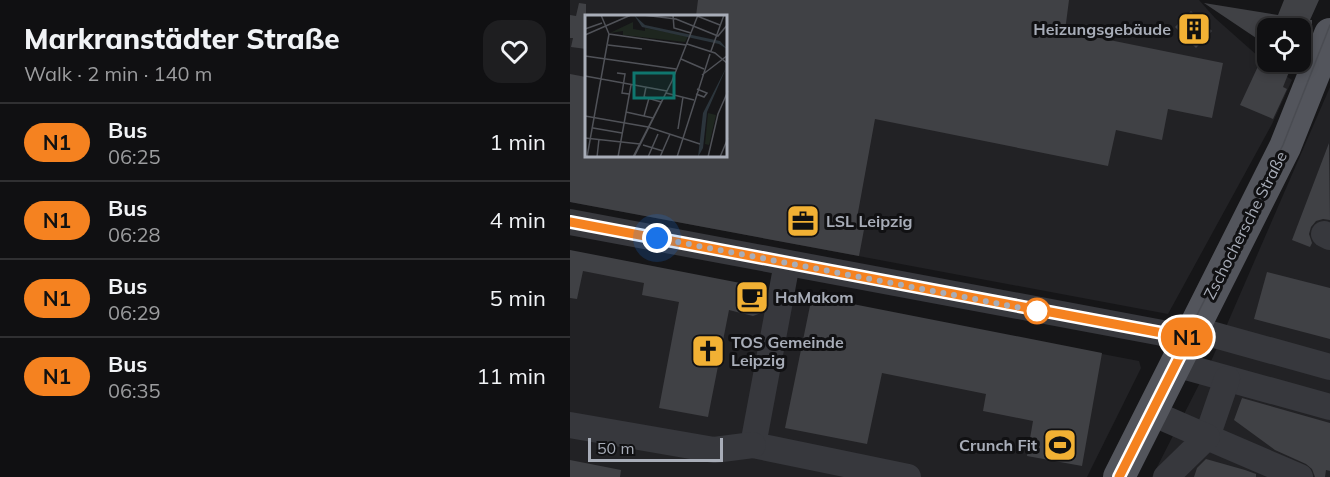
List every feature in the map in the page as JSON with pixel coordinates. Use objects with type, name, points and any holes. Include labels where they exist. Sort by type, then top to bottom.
[{"type":"main road","name":"Zschochersche Straße","points":[[1119,477],[1285,147],[1330,34]]},
{"type":"street","points":[[570,222],[787,263],[1186,344],[1330,367]]},
{"type":"street","points":[[753,445],[787,263]]},
{"type":"street","points":[[1186,344],[1227,379],[1330,407]]},
{"type":"street","points":[[1166,477],[1207,437],[1227,379]]},
{"type":"street","points":[[1152,413],[1300,477]]},
{"type":"street","points":[[570,424],[714,450],[753,445],[847,471],[908,477]]},
{"type":"shaded area","points":[[570,0],[1199,0],[1215,18],[1257,55],[1257,72],[1281,72],[1292,80],[1272,124],[1168,314],[570,202]]},
{"type":"shaded area","points":[[1330,87],[1330,477],[1152,477],[1212,359]]},
{"type":"shaded area","points":[[570,252],[1139,361],[1141,368],[1087,477],[570,477]]},
{"type":"building","points":[[698,0],[1069,0],[1065,31],[1223,63],[1212,118],[1168,109],[1162,140],[1116,130],[1108,166],[875,119],[857,218],[866,219],[859,256],[570,202],[570,74],[585,77],[585,158],[728,158],[728,15],[696,15]]},
{"type":"building","points":[[1284,0],[1319,0],[1311,18],[1257,18],[1257,39],[1204,3],[1278,15]]},
{"type":"building","points":[[579,3],[586,4],[585,49],[571,47],[573,38],[570,38],[570,15],[576,16]]},
{"type":"building","name":"Heizungsgebäude","points":[[1191,11],[1212,31],[1196,48],[1175,27]]},
{"type":"building","points":[[1257,68],[1257,72],[1289,72],[1283,87],[1287,89],[1273,119],[1240,105]]},
{"type":"building","points":[[1329,143],[1330,220],[1316,221],[1311,227],[1310,247],[1292,240]]},
{"type":"building","points":[[570,250],[761,287],[766,291],[761,313],[753,316],[729,310],[708,417],[659,408],[679,302],[642,295],[644,283],[583,271],[577,299],[570,298]]},
{"type":"building","points":[[1267,272],[1330,288],[1330,339],[1254,319]]},
{"type":"building","points":[[812,296],[1102,353],[1082,466],[1027,456],[1033,421],[983,411],[986,394],[882,373],[867,444],[785,428]]},
{"type":"building","points":[[1242,398],[1330,423],[1330,471],[1326,470],[1325,477],[1315,477],[1312,469],[1306,464],[1275,450],[1234,420]]},
{"type":"building","points":[[1206,459],[1245,470],[1256,474],[1256,477],[1194,477],[1197,468]]},
{"type":"building","points":[[570,460],[621,470],[620,477],[570,477]]},
{"type":"tram line","points":[[1115,477],[1283,145],[1330,25]]},
{"type":"bus line","name":"N1","points":[[570,222],[1189,338],[1119,477]]},
{"type":"place","name":"Heizungsgebäude","points":[[1194,29]]},
{"type":"place","name":"LSL Leipzig","points":[[803,221]]},
{"type":"place","name":"HaMakom","points":[[752,297]]},
{"type":"place","name":"TOS Gemeinde Leipzig","points":[[708,351]]},
{"type":"place","name":"Crunch Fit","points":[[1060,445]]},
{"type":"route","points":[[657,238],[1037,311]]}]
